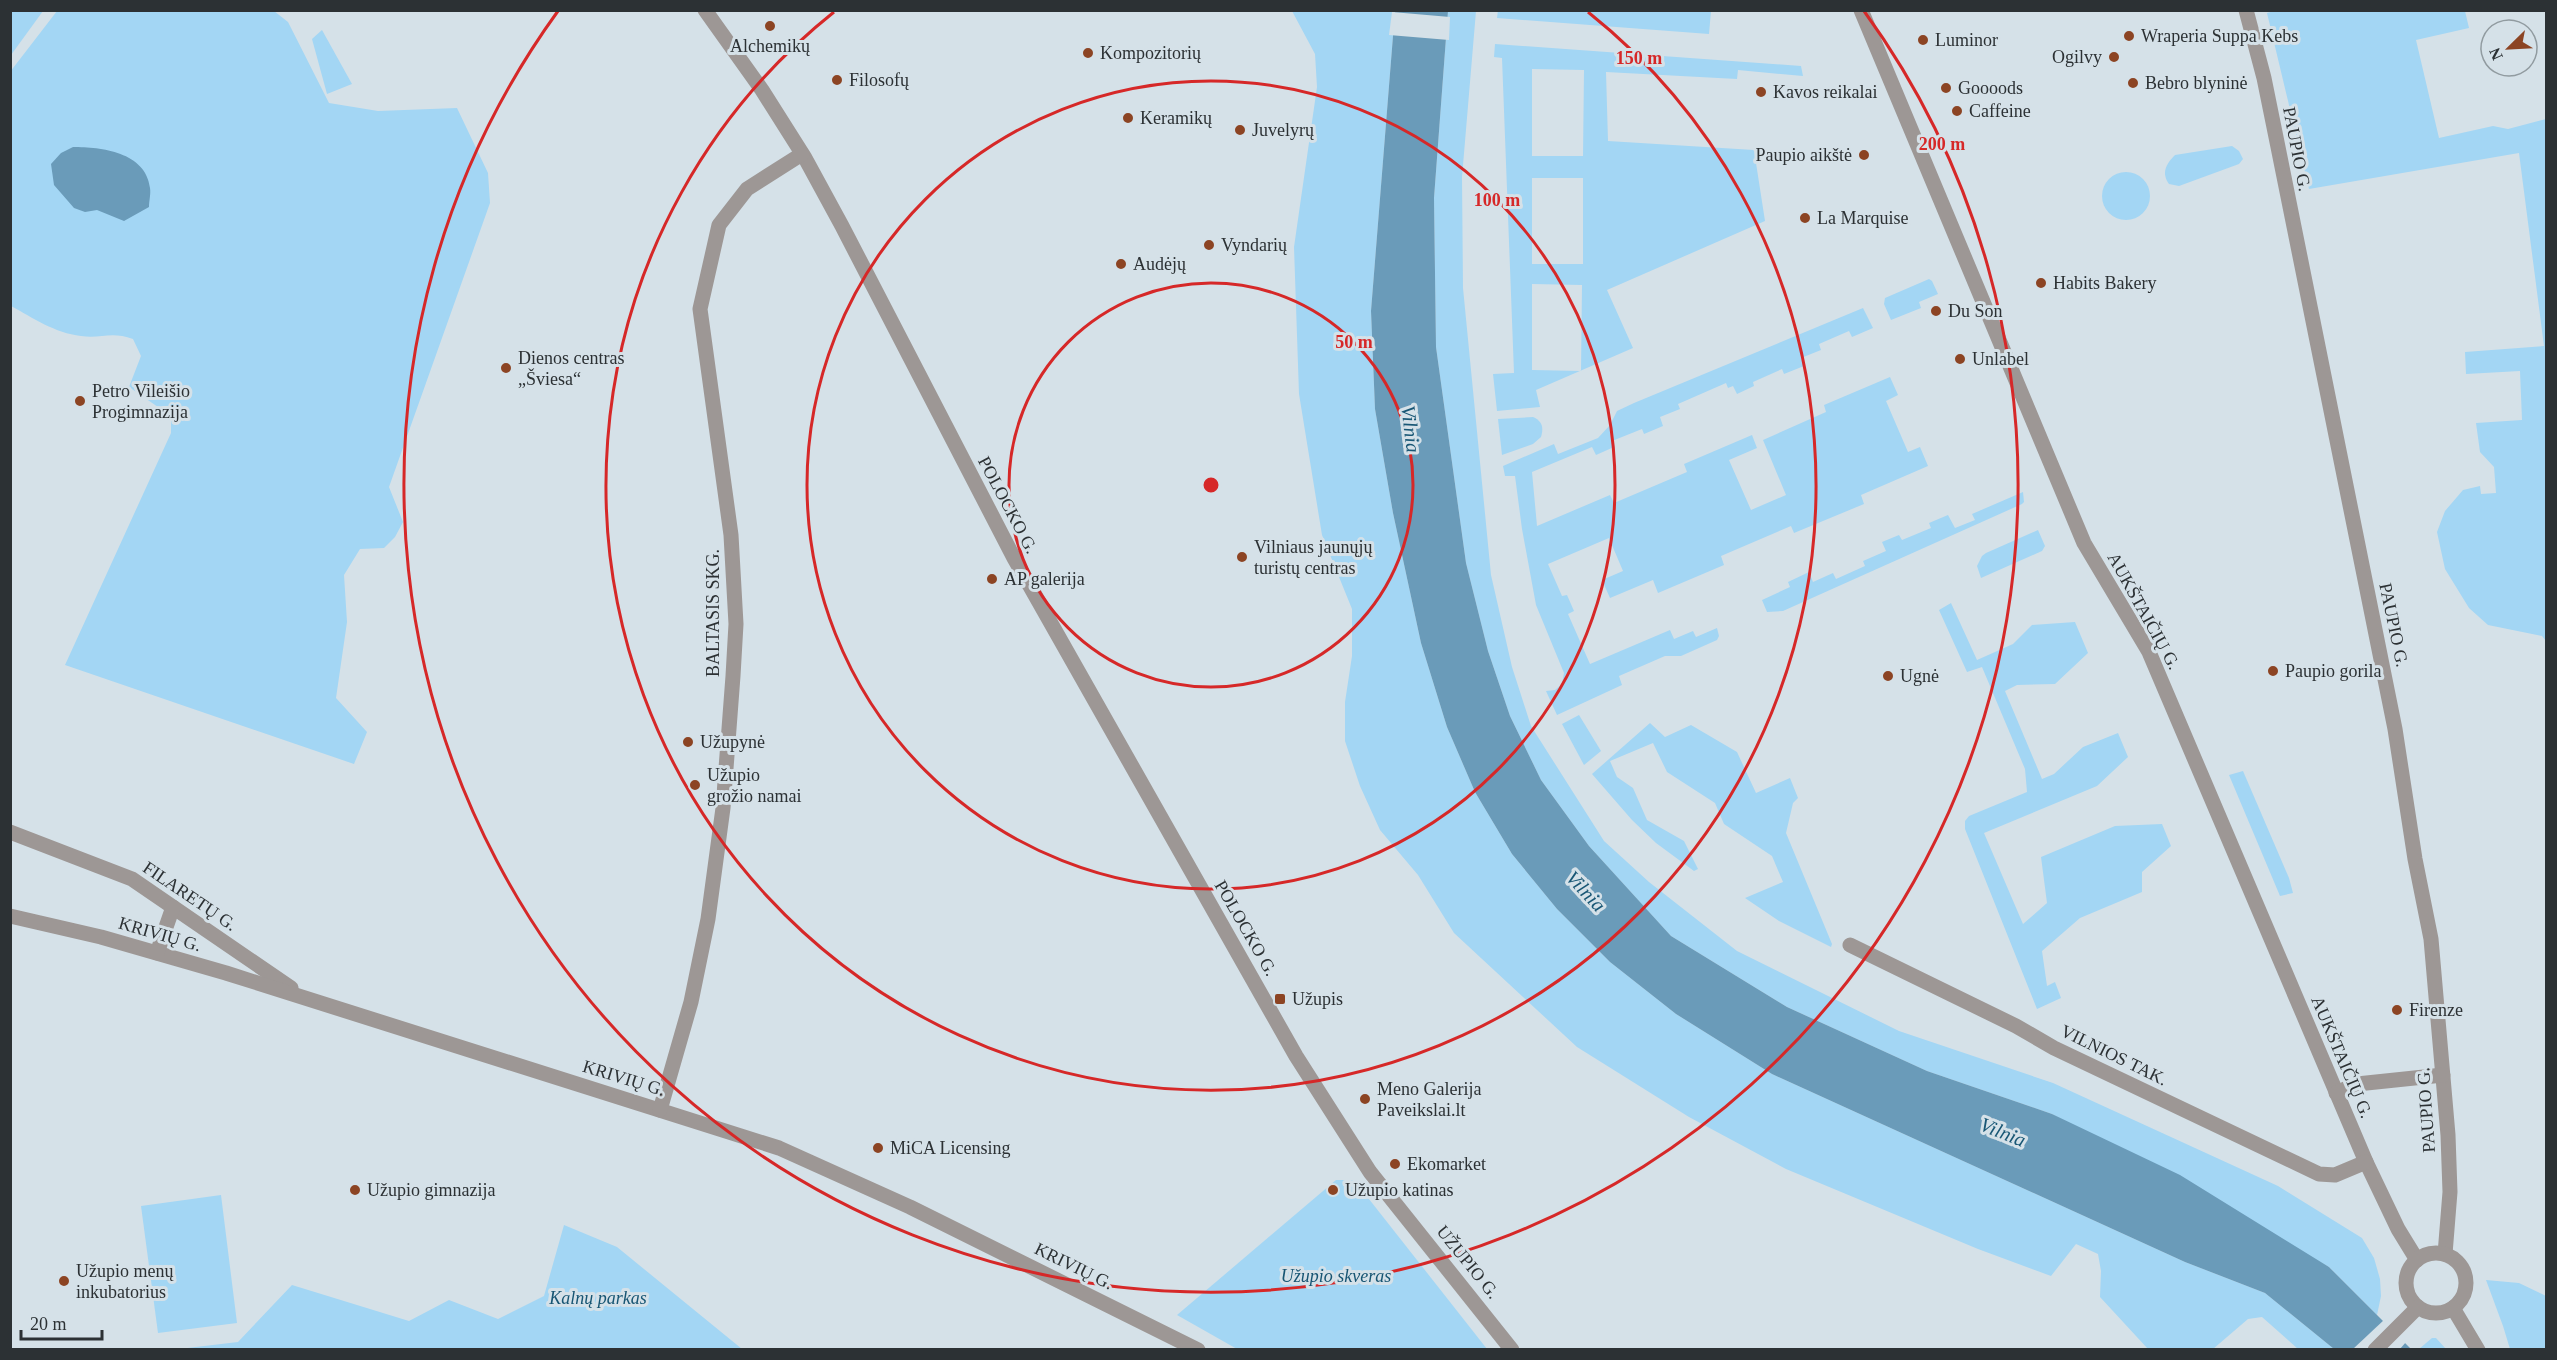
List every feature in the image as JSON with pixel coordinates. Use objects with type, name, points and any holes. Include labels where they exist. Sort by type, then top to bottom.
[{"type":"street","name":"POLOCKO G.","points":[[705,10],[762,90],[802,154],[842,226],[1014,558],[1296,1056],[1370,1172]]},
{"type":"street","name":"AUKŠTAIČIŲ G.","points":[[1861,10],[2084,543],[2149,652],[2366,1162],[2398,1229],[2417,1260]]},
{"type":"street","name":"PAUPIO G.","points":[[2246,10],[2264,78],[2395,729],[2431,939],[2450,1192],[2445,1254]]},
{"type":"street","name":"BALTASIS SKG.","points":[[660,1110],[691,1002],[708,919],[723,808],[734,676],[736,624],[731,535],[700,309],[718,225],[747,189],[802,154]]},
{"type":"street","name":"FILARETŲ G.","points":[[10,832],[132,879],[304,997]]},
{"type":"street","points":[[157,953],[173,907]]},
{"type":"street","name":"KRIVIŲ G.","points":[[10,916],[157,953],[304,997],[448,1045],[778,1148],[910,1207],[1198,1350]]},
{"type":"street","name":"VILNIOS TAK.","points":[[1850,945],[2016,1026],[2054,1048],[2319,1174],[2335,1175],[2366,1162]]},
{"type":"street","points":[[2336,1093],[2357,1084],[2443,1075]]},
{"type":"street","name":"UŽUPIO G.","points":[[1370,1172],[1512,1350]]},
{"type":"street","points":[[2435,1253],[2445,1254],[2453,1258],[2465,1273],[2464,1293],[2453,1308],[2435,1313],[2418,1307],[2409,1295],[2406,1280],[2412,1265],[2417,1260],[2435,1253]]},
{"type":"street","points":[[2374,1350],[2418,1307]]},
{"type":"street","points":[[2453,1308],[2478,1350]]},
{"type":"green space","points":[[1498,10],[1711,11],[1709,34],[1497,18]]},
{"type":"green space","points":[[10,11],[43,11],[11,55]]},
{"type":"green space","points":[[57,11],[274,11],[288,22],[329,103],[378,111],[457,108],[488,173],[490,203],[389,487],[403,522],[395,537],[384,548],[360,549],[344,575],[347,622],[336,698],[367,732],[354,764],[65,665],[171,433],[171,416],[129,387],[141,356],[133,339],[112,335],[88,337],[62,332],[11,306],[10,72]]},
{"type":"green space","points":[[1292,11],[1395,11],[1371,311],[1375,409],[1393,513],[1421,643],[1447,727],[1475,792],[1512,854],[1557,909],[1610,962],[1676,1014],[1772,1074],[2185,1262],[2265,1293],[2334,1349],[2298,1349],[2262,1317],[2248,1319],[2213,1349],[2148,1349],[2100,1297],[2101,1271],[2098,1254],[2076,1244],[2051,1276],[1978,1249],[1786,1169],[1689,1117],[1577,1047],[1454,933],[1418,875],[1380,830],[1360,786],[1345,741],[1345,702],[1352,656],[1352,609],[1322,535],[1299,394],[1294,247],[1317,87],[1315,54]]},
{"type":"green space","points":[[1448,11],[1476,11],[1462,177],[1463,288],[1491,575],[1512,667],[1531,726],[1604,841],[1649,882],[1737,951],[1899,1031],[2053,1083],[2278,1186],[2362,1238],[2374,1258],[2380,1279],[2381,1296],[2377,1315],[2329,1267],[2052,1114],[1927,1071],[1787,1007],[1671,936],[1589,846],[1541,780],[1510,716],[1488,651],[1466,563],[1436,347],[1434,198]]},
{"type":"green space","points":[[2274,11],[2465,11],[2469,28],[2416,40],[2439,138],[2493,126],[2508,129],[2546,119],[2546,641],[2542,636],[2488,625],[2469,608],[2445,569],[2437,532],[2445,511],[2463,490],[2480,486],[2481,494],[2496,493],[2494,467],[2480,452],[2476,423],[2522,420],[2520,371],[2466,374],[2465,352],[2544,346],[2519,153],[2309,189],[2267,13]]},
{"type":"green space","points":[[322,30],[352,84],[327,94],[312,39]]},
{"type":"green space","points":[[1495,44],[1801,66],[1803,76],[1738,70],[1737,79],[1606,72],[1608,141],[1754,150],[1765,221],[1607,290],[1633,348],[1581,371],[1582,285],[1532,284],[1532,370],[1580,371],[1536,390],[1540,407],[1497,411],[1493,374],[1514,373],[1502,58],[1494,57]],"holes":[[[1532,69],[1584,70],[1583,156],[1532,156]],[[1532,178],[1583,178],[1583,264],[1532,264]]]},
{"type":"green space","points":[[2232,146],[2239,151],[2243,159],[2239,164],[2179,186],[2169,184],[2165,172],[2175,155]]},
{"type":"green space","points":[[2121,172],[2131,172],[2143,179],[2150,191],[2150,201],[2143,213],[2131,220],[2121,220],[2106,209],[2102,201],[2102,191],[2113,176]]},
{"type":"green space","points":[[1929,279],[1938,294],[1919,302],[1921,308],[1891,320],[1884,304],[1885,298]]},
{"type":"green space","points":[[1863,308],[1873,328],[1852,337],[1849,331],[1819,344],[1821,350],[1801,358],[1804,366],[1784,374],[1782,369],[1753,382],[1754,386],[1737,394],[1733,386],[1728,388],[1726,383],[1678,404],[1680,409],[1660,417],[1663,426],[1644,434],[1642,429],[1612,441],[1614,447],[1596,455],[1592,447],[1532,472],[1537,526],[1610,495],[1614,503],[1687,472],[1684,464],[1752,435],[1757,448],[1729,460],[1751,510],[1786,495],[1763,440],[1826,412],[1824,405],[1890,377],[1898,395],[1886,401],[1908,452],[1920,447],[1928,466],[1861,495],[1864,504],[1794,533],[1791,526],[1721,556],[1724,565],[1658,593],[1653,580],[1610,598],[1602,580],[1623,571],[1609,538],[1548,564],[1562,596],[1567,595],[1574,611],[1568,614],[1590,664],[1670,630],[1674,639],[1693,631],[1696,637],[1717,628],[1719,636],[1717,640],[1681,656],[1665,656],[1619,676],[1622,685],[1557,715],[1546,691],[1555,690],[1562,684],[1564,673],[1536,605],[1515,476],[1505,476],[1503,466],[1554,444],[1558,454],[1598,438],[1610,425],[1617,411]]},
{"type":"green space","points":[[1533,417],[1542,425],[1541,437],[1533,444],[1502,455],[1498,419]]},
{"type":"green space","points":[[2023,492],[2024,502],[2022,504],[1783,611],[1767,612],[1762,600],[1790,587],[1788,582],[1809,572],[1813,582],[1833,573],[1836,579],[1865,566],[1863,561],[1886,551],[1882,542],[1899,535],[1902,540],[1931,528],[1929,523],[1948,515],[1955,528],[1975,520],[1972,514]]},
{"type":"green space","points":[[2038,530],[2045,546],[2042,551],[1981,578],[1977,566],[1982,556]]},
{"type":"green space","points":[[1951,603],[1977,660],[2013,644],[2032,625],[2075,622],[2088,653],[2055,684],[2017,685],[2005,691],[2042,779],[2054,774],[2083,747],[2118,733],[2128,757],[2097,786],[1984,833],[2023,924],[2047,903],[2041,857],[2115,826],[2162,824],[2171,846],[2142,872],[2142,892],[2080,918],[2042,951],[2047,986],[2055,982],[2061,998],[2037,1009],[1965,829],[1965,821],[1969,816],[2027,792],[2025,769],[1982,667],[1967,672],[1939,610]]},
{"type":"green space","points":[[1579,715],[1601,751],[1584,765],[1562,724]]},
{"type":"green space","points":[[1650,723],[1665,737],[1691,725],[1737,752],[1756,793],[1790,778],[1798,798],[1793,803],[1786,833],[1832,944],[1831,947],[1779,921],[1745,898],[1783,882],[1772,856],[1724,824],[1715,803],[1667,772],[1653,743],[1610,761],[1617,777],[1633,788],[1647,820],[1684,841],[1698,869],[1694,871],[1656,843],[1632,820],[1592,774]]},
{"type":"green space","points":[[2243,771],[2289,878],[2293,893],[2280,896],[2229,775]]},
{"type":"green space","name":"Užupio skveras","points":[[1336,1180],[1354,1180],[1487,1349],[1237,1349],[1177,1315]]},
{"type":"green space","points":[[221,1195],[237,1323],[158,1333],[141,1206]]},
{"type":"green space","name":"Kalnų parkas","points":[[564,1225],[617,1247],[742,1349],[179,1349],[238,1342],[292,1285],[409,1321],[449,1300],[498,1319],[544,1296]]},
{"type":"green space","points":[[2486,1280],[2519,1283],[2546,1296],[2546,1349],[2510,1349]]},
{"type":"green space","points":[[2432,1338],[2436,1338],[2446,1349],[2419,1349]]},
{"type":"water","name":"Vilnia","points":[[1395,11],[1448,11],[1434,198],[1436,347],[1466,563],[1488,651],[1510,716],[1541,780],[1589,846],[1671,936],[1787,1007],[1927,1071],[2052,1114],[2180,1175],[2329,1267],[2411,1349],[2334,1349],[2265,1293],[2185,1262],[1772,1074],[1676,1014],[1610,962],[1557,909],[1512,854],[1475,792],[1447,727],[1421,643],[1393,513],[1375,409],[1371,311]]},
{"type":"water","points":[[73,147],[109,150],[131,159],[140,166],[147,176],[150,190],[149,207],[124,221],[97,210],[85,212],[74,208],[54,185],[51,164],[61,153]]},
{"type":"pier","points":[[1392,12],[1450,17],[1449,40],[1389,35]]},
{"type":"pier","points":[[2385,1319],[2407,1341],[2399,1350],[2353,1349]]},
{"type":"place","name":"Alchemikų","points":[[770,26]]},
{"type":"place","name":"Wraperia Suppa Kebs","points":[[2129,36]]},
{"type":"place","name":"Luminor","points":[[1923,40]]},
{"type":"place","name":"Kompozitorių","points":[[1088,53]]},
{"type":"place","name":"Ogilvy","points":[[2114,57]]},
{"type":"place","name":"Filosofų","points":[[837,80]]},
{"type":"place","name":"Bebro blyninė","points":[[2133,83]]},
{"type":"place","name":"Goooods","points":[[1946,88]]},
{"type":"place","name":"Kavos reikalai","points":[[1761,92]]},
{"type":"place","name":"Caffeine","points":[[1957,111]]},
{"type":"place","name":"Keramikų","points":[[1128,118]]},
{"type":"place","name":"Juvelyrų","points":[[1240,130]]},
{"type":"place","name":"Paupio aikštė","points":[[1864,155]]},
{"type":"place","name":"La Marquise","points":[[1805,218]]},
{"type":"place","name":"Vyndarių","points":[[1209,245]]},
{"type":"place","name":"Audėjų","points":[[1121,264]]},
{"type":"place","name":"Habits Bakery","points":[[2041,283]]},
{"type":"place","name":"Du Son","points":[[1936,311]]},
{"type":"place","name":"Unlabel","points":[[1960,359]]},
{"type":"place","name":"Dienos centras „Šviesa“","points":[[506,368]]},
{"type":"place","name":"Petro Vileišio Progimnazija","points":[[80,401]]},
{"type":"place","name":"Vilniaus jaunųjų turistų centras","points":[[1242,557]]},
{"type":"place","name":"AP galerija","points":[[992,579]]},
{"type":"place","name":"Paupio gorila","points":[[2273,671]]},
{"type":"place","name":"Ugnė","points":[[1888,676]]},
{"type":"place","name":"Užupynė","points":[[688,742]]},
{"type":"place","name":"Užupio grožio namai","points":[[695,785]]},
{"type":"place","name":"Užupis","points":[[1280,999]]},
{"type":"place","name":"Firenze","points":[[2397,1010]]},
{"type":"place","name":"Meno Galerija Paveikslai.lt","points":[[1365,1099]]},
{"type":"place","name":"MiCA Licensing","points":[[878,1148]]},
{"type":"place","name":"Ekomarket","points":[[1395,1164]]},
{"type":"place","name":"Užupio gimnazija","points":[[355,1190]]},
{"type":"place","name":"Užupio katinas","points":[[1333,1190]]},
{"type":"place","name":"Užupio menų inkubatorius","points":[[64,1281]]}]
